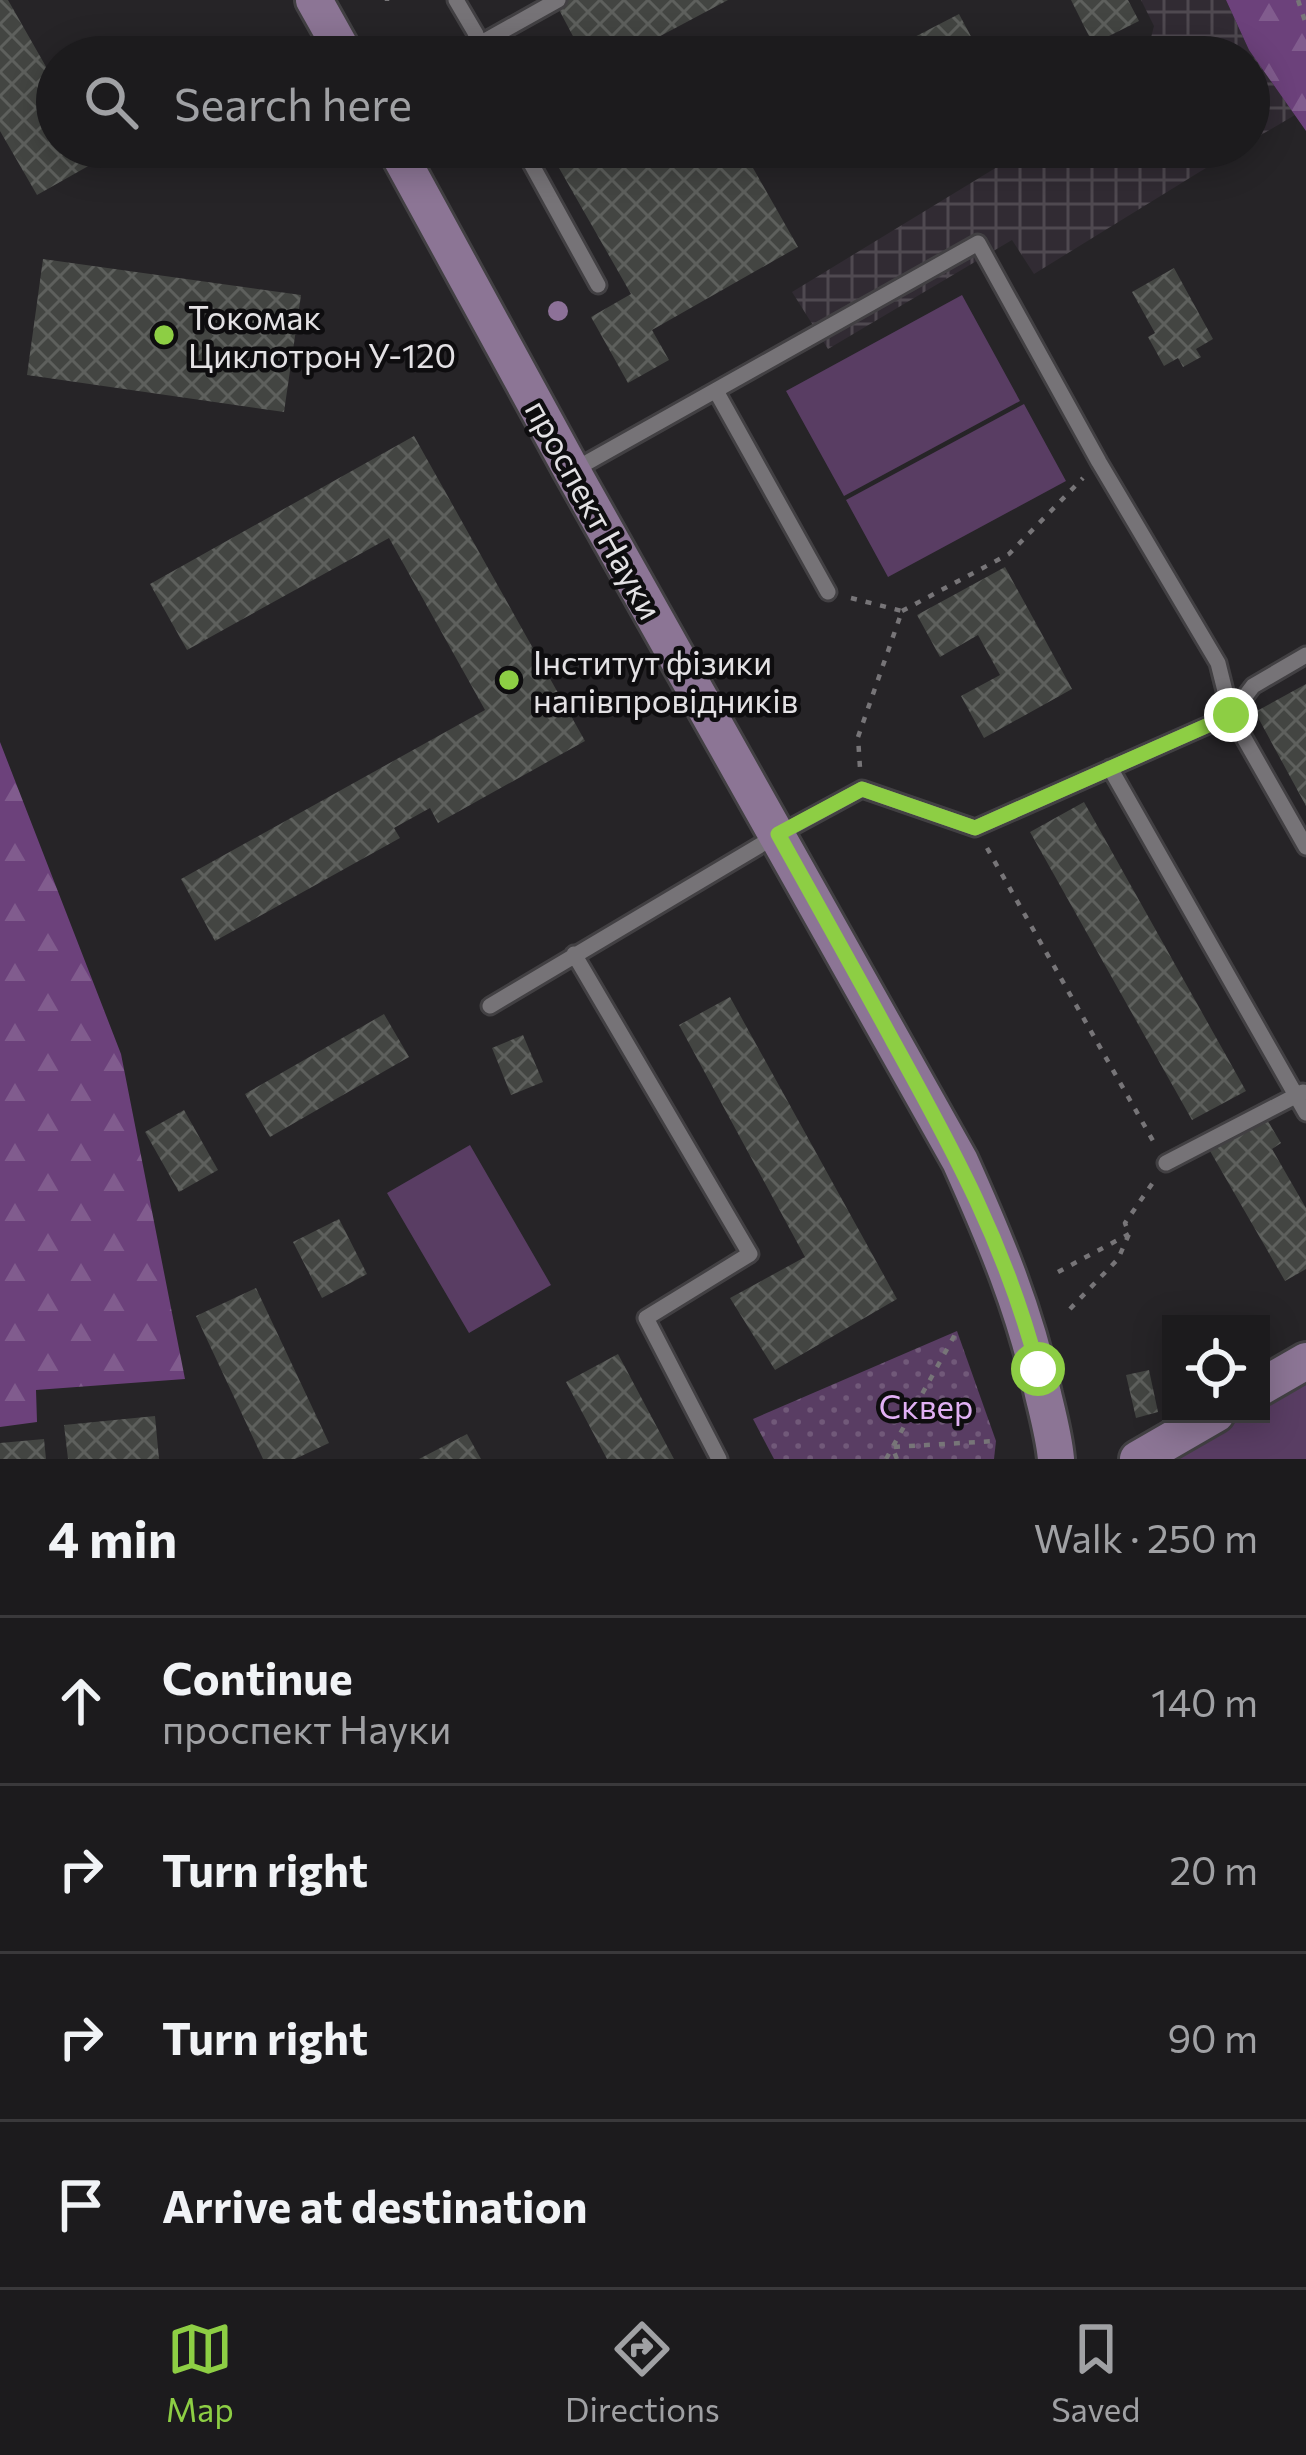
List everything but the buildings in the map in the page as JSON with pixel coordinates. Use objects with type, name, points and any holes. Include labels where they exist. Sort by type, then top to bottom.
[{"type":"main road","points":[[314,0],[334,36]]},
{"type":"main road","name":"проспект Науки","points":[[406,168],[960,1161],[1000,1249],[1028,1331],[1056,1459]]},
{"type":"main road","points":[[1270,1383],[1306,1361]]},
{"type":"main road","points":[[1138,1459],[1200,1423]]},
{"type":"lane","points":[[456,0],[476,36]]},
{"type":"lane","points":[[499,36],[557,0]]},
{"type":"lane","points":[[534,168],[598,285]]},
{"type":"lane","points":[[572,471],[977,243],[1218,663],[1231,715],[1306,848]]},
{"type":"lane","points":[[716,391],[828,592]]},
{"type":"lane","points":[[490,1006],[862,789],[975,828],[1231,715],[1253,686],[1306,655]]},
{"type":"lane","points":[[1110,768],[1301,1093],[1306,1113]]},
{"type":"lane","points":[[574,953],[750,1254],[646,1318],[718,1459]]},
{"type":"lane","points":[[1166,1163],[1301,1093]]},
{"type":"path","points":[[1298,0],[1306,24]]},
{"type":"path","points":[[828,592],[902,611],[1009,554],[1099,461]]},
{"type":"path","points":[[862,789],[858,737],[902,611]]},
{"type":"path","points":[[975,828],[1166,1163],[1125,1223],[1130,1234]]},
{"type":"path","points":[[1058,1272],[1130,1234]]},
{"type":"path","points":[[1070,1309],[1118,1259],[1130,1234]]},
{"type":"path","points":[[886,1459],[957,1331]]},
{"type":"path","points":[[892,1447],[996,1441]]},
{"type":"path","points":[[892,1447],[897,1459]]},
{"type":"shaded area","points":[[1141,0],[1226,0],[1243,36],[1151,36],[1154,26]]},
{"type":"shaded area","points":[[1270,80],[1295,115],[1270,130]]},
{"type":"shaded area","points":[[996,168],[1206,168],[1034,274],[1012,240],[828,349],[792,292]]},
{"type":"green space","points":[[1226,0],[1306,0],[1306,131],[1270,80],[1270,36],[1243,36]]},
{"type":"green space","points":[[962,295],[1020,401],[844,496],[786,391]]},
{"type":"green space","points":[[1024,404],[1066,481],[888,577],[846,500]]},
{"type":"green space","points":[[0,742],[121,1054],[185,1379],[36,1390],[37,1422],[0,1427]]},
{"type":"green space","points":[[470,1145],[551,1285],[469,1333],[387,1193]]},
{"type":"green space","name":"Сквер","points":[[957,1331],[996,1441],[994,1459],[774,1459],[753,1419]]},
{"type":"green space","points":[[1306,1379],[1306,1459],[1166,1457],[1227,1423],[1270,1423],[1270,1399]]},
{"type":"place","name":"Токомак Циклотрон У-120","points":[[164,335]]},
{"type":"place","name":"Інститут фізики напівпровідників","points":[[509,680]]},
{"type":"route","points":[[1038,1369],[1000,1249],[960,1161],[778,834],[862,789],[975,828],[1231,715]]}]
